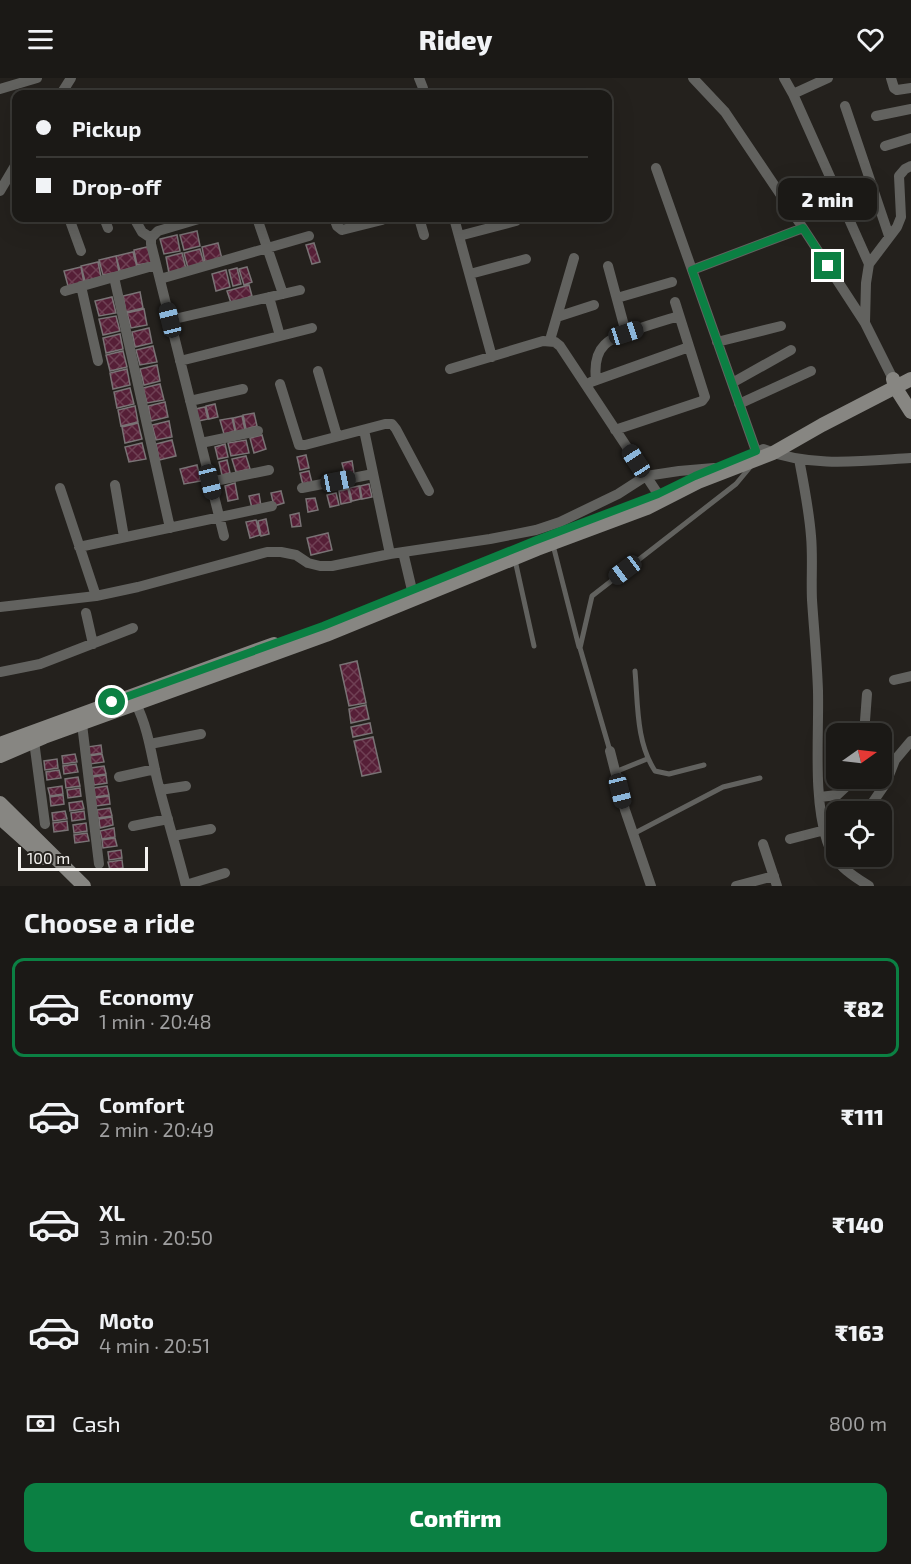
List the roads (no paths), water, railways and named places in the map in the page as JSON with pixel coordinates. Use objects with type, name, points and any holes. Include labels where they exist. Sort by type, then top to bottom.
[{"type":"street","points":[[0,89],[37,78]]},
{"type":"street","points":[[693,78],[725,112],[803,228],[865,323],[894,383],[911,411]]},
{"type":"street","points":[[784,78],[869,264]]},
{"type":"street","points":[[891,78],[897,90],[910,85]]},
{"type":"street","points":[[793,94],[822,79]]},
{"type":"street","points":[[845,106],[889,236]]},
{"type":"street","points":[[876,116],[911,109]]},
{"type":"street","points":[[885,146],[911,138]]},
{"type":"street","points":[[865,323],[865,291],[869,264],[897,227],[901,217],[899,176],[911,166]]},
{"type":"street","points":[[656,168],[739,404],[762,453]]},
{"type":"street","points":[[0,191],[12,171]]},
{"type":"street","points":[[70,222],[81,251]]},
{"type":"street","points":[[136,222],[142,232],[151,238],[224,536]]},
{"type":"street","points":[[151,238],[158,231],[188,222]]},
{"type":"street","points":[[258,222],[283,294]]},
{"type":"street","points":[[336,222],[339,230],[374,222]]},
{"type":"street","points":[[420,222],[424,235]]},
{"type":"street","points":[[455,222],[492,357]]},
{"type":"street","points":[[459,236],[512,222]]},
{"type":"street","points":[[692,270],[803,228]]},
{"type":"street","points":[[160,279],[309,236]]},
{"type":"street","points":[[550,340],[574,258]]},
{"type":"street","points":[[470,274],[526,260]]},
{"type":"street","points":[[65,291],[156,265]]},
{"type":"street","points":[[608,266],[626,333]]},
{"type":"street","points":[[114,277],[170,528]]},
{"type":"street","points":[[617,297],[672,282]]},
{"type":"street","points":[[81,286],[98,361]]},
{"type":"street","points":[[170,320],[300,290]]},
{"type":"street","points":[[269,297],[280,336]]},
{"type":"street","points":[[615,430],[702,401],[705,397],[675,302]]},
{"type":"street","points":[[557,316],[594,305]]},
{"type":"street","points":[[596,380],[595,368],[599,352],[607,340],[679,316]]},
{"type":"street","points":[[717,342],[781,326]]},
{"type":"street","points":[[180,362],[312,328]]},
{"type":"street","points":[[450,369],[550,340],[560,346],[658,494]]},
{"type":"street","points":[[585,384],[689,347]]},
{"type":"street","points":[[732,383],[791,350]]},
{"type":"street","points":[[0,756],[34,741],[326,635],[514,558],[647,508],[762,453],[894,383],[911,370]]},
{"type":"street","points":[[318,371],[337,436]]},
{"type":"street","points":[[739,404],[811,371]]},
{"type":"street","points":[[894,383],[911,378]]},
{"type":"street","points":[[280,384],[299,445],[392,424],[429,492]]},
{"type":"street","points":[[190,401],[243,389]]},
{"type":"street","points":[[364,430],[390,554]]},
{"type":"street","points":[[201,444],[258,431]]},
{"type":"street","points":[[0,744],[323,626],[658,494],[714,468],[762,453],[799,459],[854,461],[911,458]]},
{"type":"street","points":[[799,459],[811,539],[820,797],[825,830],[835,859],[845,871],[869,886]]},
{"type":"street","points":[[0,607],[96,596],[267,552],[296,555],[308,563],[320,566],[490,539],[536,530],[560,522],[618,494],[646,476],[714,468]]},
{"type":"street","points":[[210,482],[270,470]]},
{"type":"street","points":[[302,488],[373,474]]},
{"type":"street","points":[[115,485],[124,537]]},
{"type":"street","points":[[60,488],[96,596]]},
{"type":"street","points":[[79,547],[272,506]]},
{"type":"street","points":[[403,552],[412,590]]},
{"type":"street","points":[[86,613],[93,644]]},
{"type":"street","points":[[0,672],[39,664],[133,628]]},
{"type":"street","points":[[894,680],[911,676]]},
{"type":"street","points":[[865,723],[867,694]]},
{"type":"street","points":[[136,704],[150,744],[186,886],[225,873]]},
{"type":"street","points":[[82,724],[99,864]]},
{"type":"street","points":[[150,744],[201,734]]},
{"type":"street","points":[[34,741],[45,824]]},
{"type":"street","points":[[892,765],[911,741]]},
{"type":"street","points":[[610,751],[633,834],[651,886]]},
{"type":"street","points":[[119,777],[155,769]]},
{"type":"street","points":[[160,790],[186,786]]},
{"type":"street","points":[[820,797],[837,795],[843,789]]},
{"type":"street","points":[[0,803],[84,886]]},
{"type":"street","points":[[133,826],[168,819]]},
{"type":"street","points":[[1,820],[76,886]]},
{"type":"street","points":[[173,836],[211,829]]},
{"type":"street","points":[[790,839],[825,830]]},
{"type":"street","points":[[737,886],[775,881],[763,844]]},
{"type":"lane","points":[[580,648],[591,596],[736,484],[762,453]]},
{"type":"lane","points":[[553,543],[610,751]]},
{"type":"lane","points":[[514,558],[534,646]]},
{"type":"lane","points":[[635,670],[642,746],[655,771],[669,774],[704,765]]},
{"type":"lane","points":[[615,772],[647,759]]},
{"type":"lane","points":[[633,834],[723,787],[760,778]]}]
